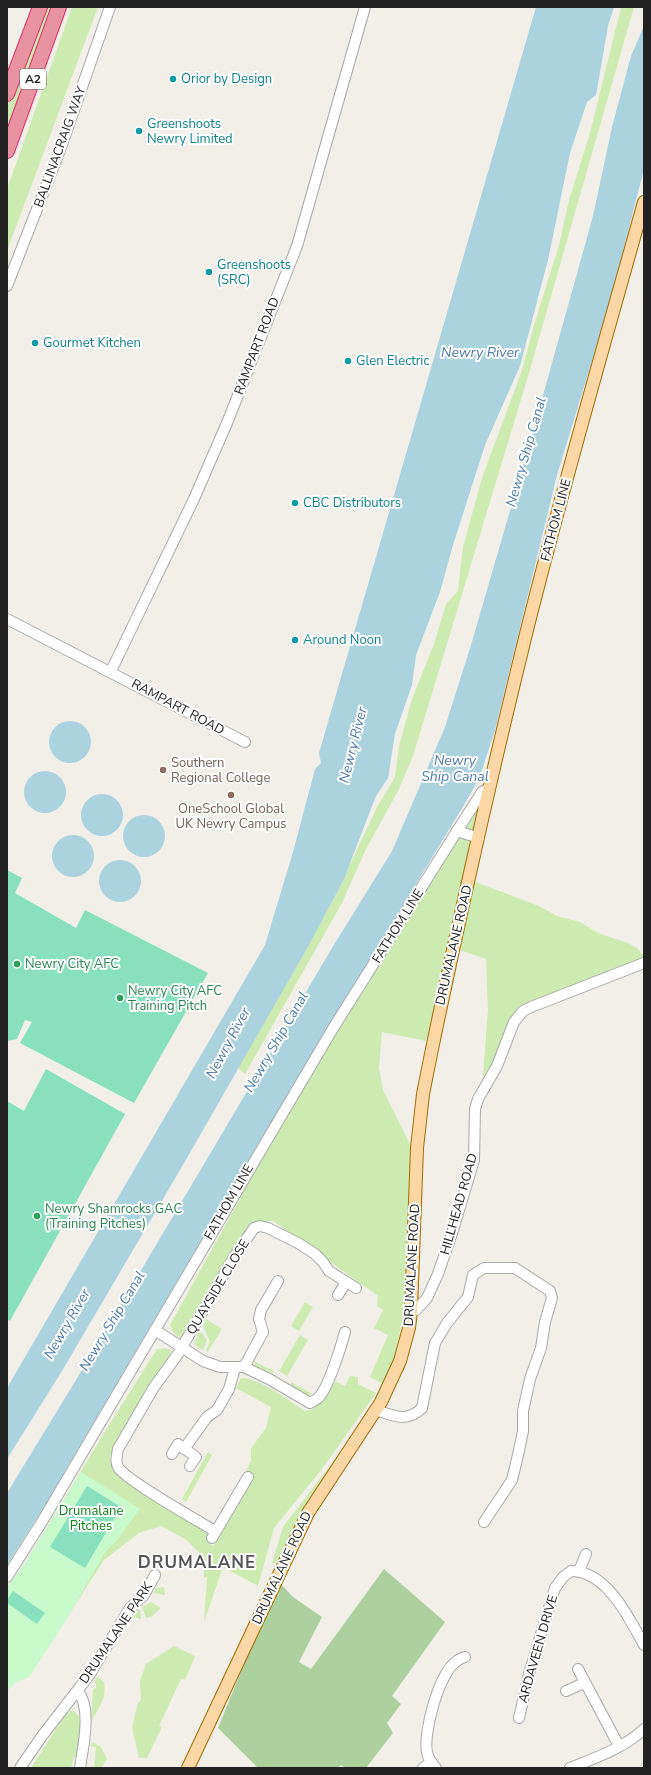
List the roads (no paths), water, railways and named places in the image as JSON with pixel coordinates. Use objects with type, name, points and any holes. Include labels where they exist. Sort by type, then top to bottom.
[{"type":"highway","name":"A2","points":[[7,94],[40,7]]},
{"type":"highway","name":"A2","points":[[7,151],[59,7]]},
{"type":"main road","name":"FATHOM LINE","points":[[489,788],[542,572],[644,202]]},
{"type":"main road","name":"DRUMALANE ROAD","points":[[188,1768],[308,1513],[376,1410],[400,1361],[409,1328],[411,1311],[417,1148],[423,1094],[453,947],[479,838],[489,788]]},
{"type":"street","name":"BALLINACRAIG WAY","points":[[7,286],[60,150],[110,7]]},
{"type":"street","name":"RAMPART ROAD","points":[[111,671],[193,502],[227,423],[297,246],[365,7]]},
{"type":"street","name":"RAMPART ROAD","points":[[7,619],[111,671],[245,742]]},
{"type":"street","name":"FATHOM LINE","points":[[7,1577],[43,1520],[332,1030],[456,831],[482,792],[489,788]]},
{"type":"street","points":[[456,831],[479,838]]},
{"type":"street","name":"HILLHEAD ROAD","points":[[411,1311],[416,1310],[423,1304],[438,1274],[474,1160],[475,1109],[478,1099],[497,1066],[514,1022],[523,1011],[531,1007],[644,963]]},
{"type":"street","name":"QUAYSIDE CLOSE","points":[[248,1477],[214,1535],[132,1480],[118,1468],[116,1458],[118,1449],[154,1387],[182,1348],[234,1257],[254,1228],[260,1226],[284,1234],[319,1258],[329,1271],[356,1288]]},
{"type":"street","points":[[376,1410],[396,1417],[410,1417],[422,1408],[435,1343],[447,1323],[468,1297],[473,1275],[484,1268],[515,1268],[550,1291],[552,1298],[544,1322],[541,1348],[530,1379],[523,1411],[520,1443],[512,1480],[484,1522]]},
{"type":"street","points":[[184,1449],[207,1417],[217,1410],[240,1368],[263,1332],[259,1319],[261,1310],[278,1281]]},
{"type":"street","points":[[338,1295],[346,1282]]},
{"type":"street","name":"QUAYSIDE CLOSE","points":[[155,1330],[203,1361],[220,1367],[240,1368],[269,1379],[310,1403],[318,1398],[324,1388],[336,1360],[345,1332]]},
{"type":"street","points":[[172,1454],[178,1444],[196,1457],[190,1466]]},
{"type":"street","points":[[586,1554],[579,1571],[593,1578],[607,1588],[618,1601],[644,1645]]},
{"type":"street","name":"ARDAVEEN DRIVE","points":[[519,1718],[529,1674],[555,1588],[563,1577],[571,1571],[579,1571]]},
{"type":"street","name":"DRUMALANE PARK","points":[[20,1768],[42,1736],[78,1691],[130,1608],[144,1595],[155,1576]]},
{"type":"street","points":[[430,1766],[425,1742],[434,1703],[451,1666],[465,1657]]},
{"type":"street","points":[[578,1669],[584,1683],[619,1746]]},
{"type":"street","points":[[566,1691],[584,1683]]},
{"type":"street","name":"DRUMALANE PARK","points":[[78,1691],[84,1706],[85,1719],[80,1768]]},
{"type":"street","points":[[570,1768],[602,1755],[634,1738],[644,1729]]},
{"type":"water","name":"Newry River","points":[[536,7],[614,7],[608,26],[596,95],[587,102],[570,153],[548,260],[520,366],[485,445],[453,545],[440,592],[416,655],[412,685],[395,734],[388,778],[376,796],[344,879],[309,945],[187,1158],[62,1371],[7,1459],[7,1388],[265,945],[293,852],[315,769],[321,763],[319,753]]},
{"type":"water","name":"Newry Ship Canal","points":[[644,26],[644,169],[608,309],[557,475],[495,730],[479,779],[255,1149],[44,1507],[7,1565],[7,1493],[79,1375],[335,943],[392,851],[445,727],[471,645],[530,442],[593,216],[612,127],[631,56]]},
{"type":"water","points":[[70,721],[85,727],[91,742],[85,757],[70,763],[55,757],[49,742],[55,727]]},
{"type":"water","points":[[45,771],[60,777],[66,792],[60,807],[45,813],[30,807],[24,792],[30,777]]},
{"type":"water","points":[[102,794],[117,800],[123,815],[117,830],[102,836],[87,830],[81,815],[87,800]]},
{"type":"water","points":[[144,815],[159,821],[165,836],[159,851],[144,857],[129,851],[123,836],[129,821]]},
{"type":"water","points":[[73,835],[88,841],[94,856],[88,871],[73,877],[58,871],[52,856],[58,841]]},
{"type":"water","points":[[120,860],[135,866],[141,881],[135,896],[120,902],[105,896],[99,881],[105,866]]},
{"type":"place","name":"Orior by Design","points":[[173,79]]},
{"type":"place","name":"Greenshoots Newry Limited","points":[[139,131]]},
{"type":"place","name":"Greenshoots (SRC)","points":[[209,272]]},
{"type":"place","name":"Gourmet Kitchen","points":[[35,343]]},
{"type":"place","name":"Glen Electric","points":[[348,361]]},
{"type":"place","name":"CBC Distributors","points":[[295,503]]},
{"type":"place","name":"Around Noon","points":[[295,640]]},
{"type":"place","name":"Southern Regional College","points":[[163,770]]},
{"type":"place","name":"OneSchool Global UK Newry Campus","points":[[231,795]]},
{"type":"place","name":"Newry City AFC","points":[[17,964]]},
{"type":"place","name":"Newry City AFC Training Pitch","points":[[120,998]]},
{"type":"place","name":"Newry Shamrocks GAC (Training Pitches)","points":[[37,1216]]},
{"type":"district","name":"DRUMALANE","points":[[197,1562]]},
{"type":"park label","name":"Drumalane Pitches","points":[[91,1518]]}]
